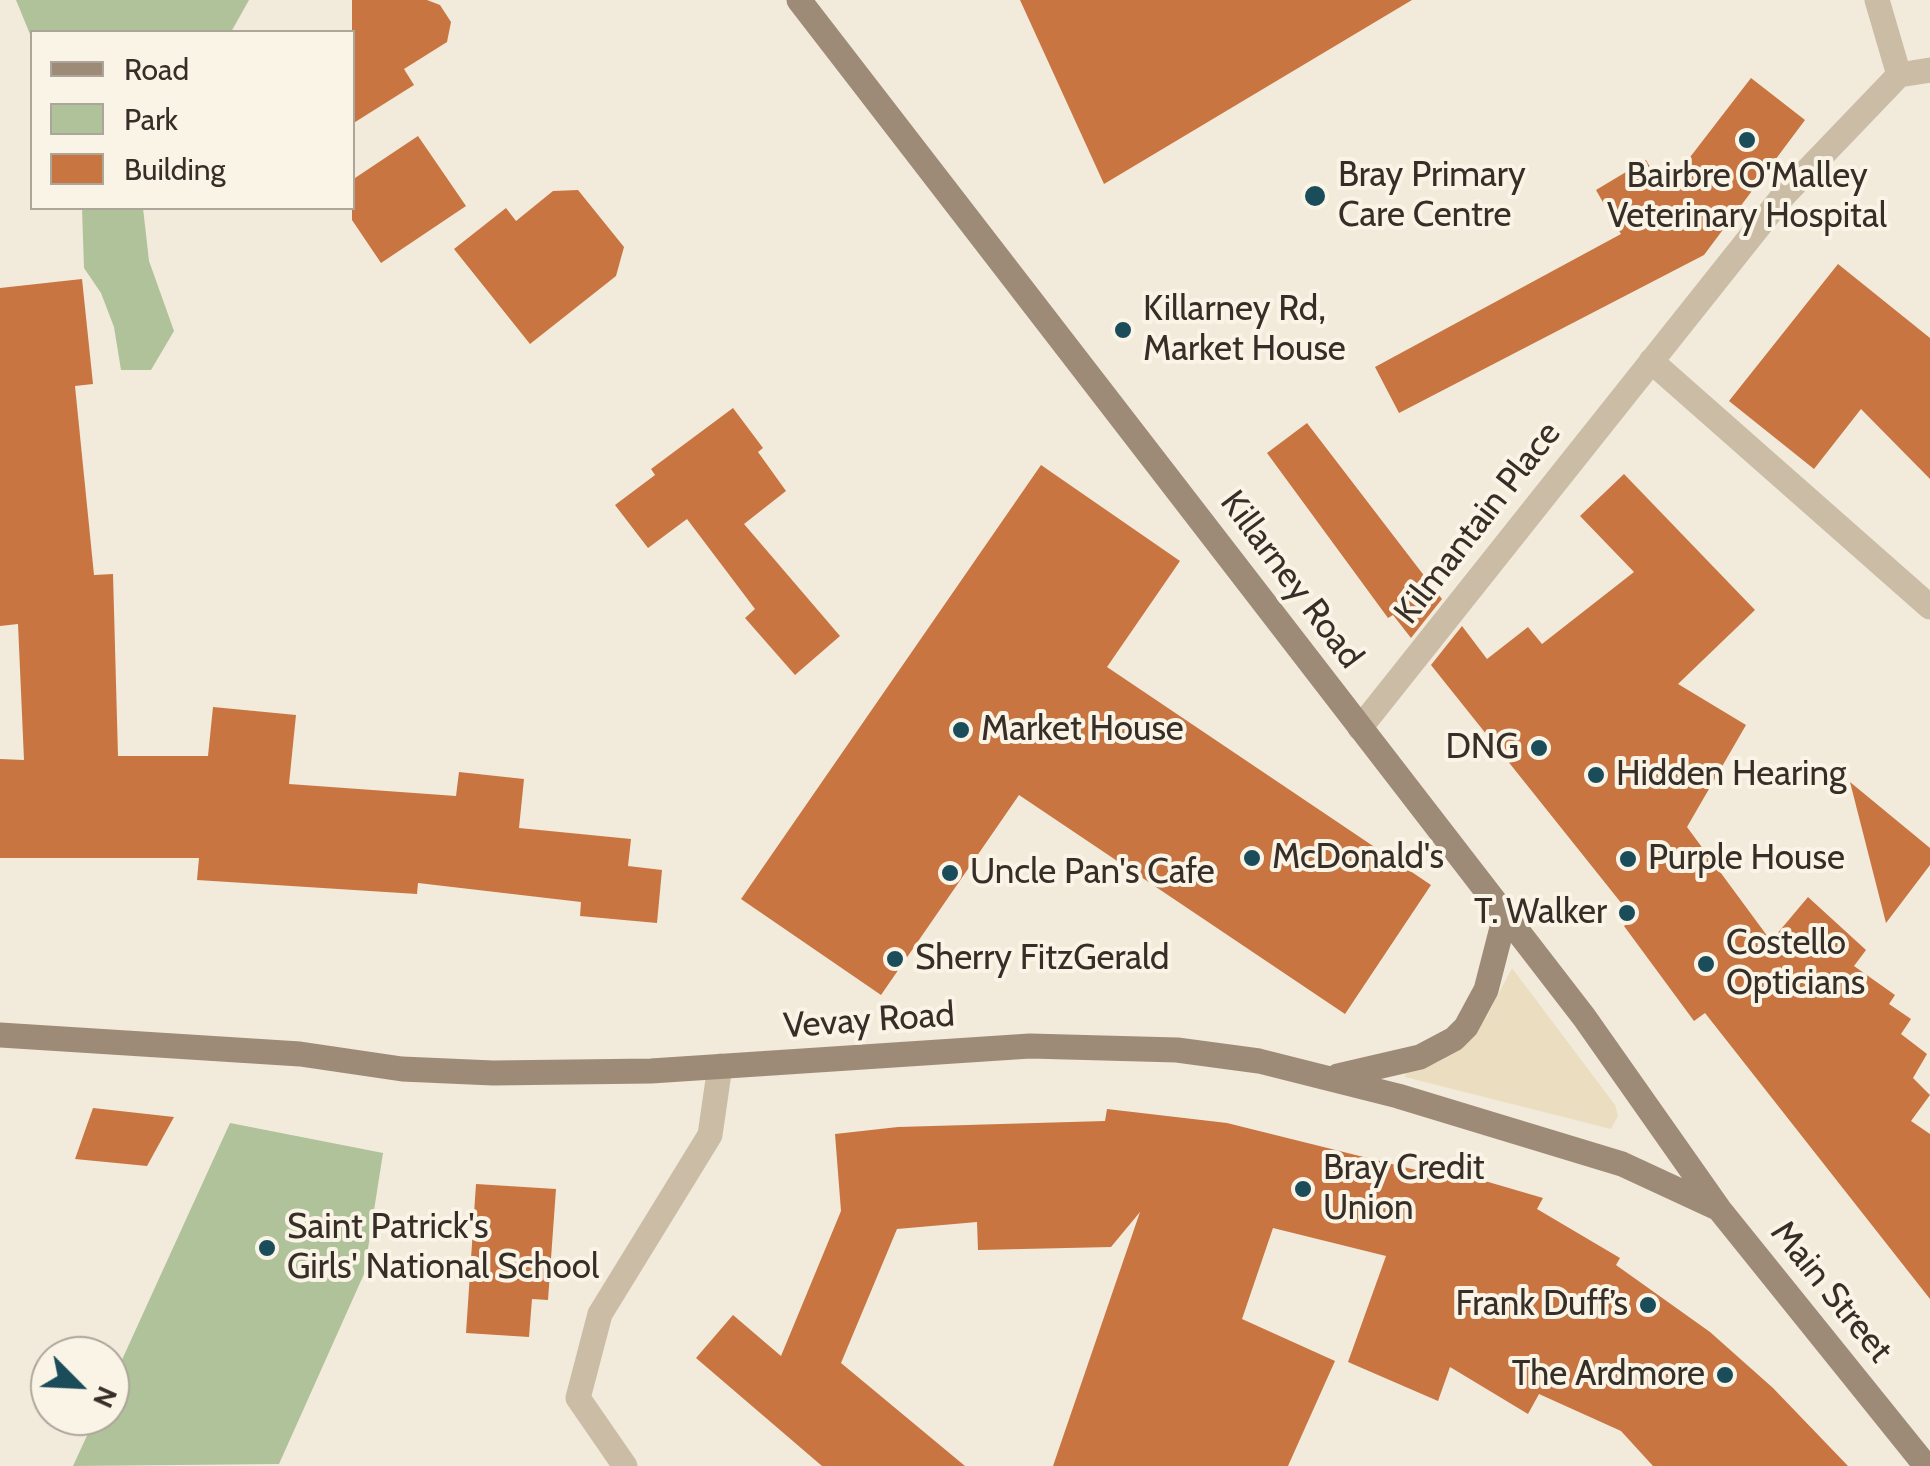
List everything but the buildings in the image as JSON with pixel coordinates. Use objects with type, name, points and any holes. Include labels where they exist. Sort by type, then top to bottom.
[{"type":"main road","name":"Killarney Road","points":[[799,0],[1584,1017],[1719,1209]]},
{"type":"main road","points":[[1328,1078],[1420,1057],[1454,1039],[1466,1027],[1486,990],[1505,916]]},
{"type":"main road","name":"Vevay Road","points":[[0,1035],[300,1054],[402,1069],[493,1073],[720,1066],[1030,1046],[1178,1050],[1259,1061],[1328,1078],[1622,1164],[1719,1209]]},
{"type":"main road","name":"Main Street","points":[[1719,1209],[1926,1462]]},
{"type":"street","points":[[1877,0],[1899,75],[1930,70]]},
{"type":"street","name":"Kilmantain Place","points":[[1360,728],[1783,196],[1899,75]]},
{"type":"street","points":[[1652,362],[1930,607]]},
{"type":"street","points":[[626,1466],[578,1398],[600,1314],[710,1135],[720,1066]]},
{"type":"green space","points":[[16,0],[249,0],[232,30],[30,30],[30,34]]},
{"type":"green space","points":[[82,210],[143,210],[149,261],[174,331],[151,370],[121,370],[114,327],[101,293],[84,268]]},
{"type":"green space","points":[[230,1123],[383,1153],[364,1274],[279,1464],[73,1466],[87,1436],[130,1436],[130,1342]]},
{"type":"shaded area","points":[[1512,968],[1615,1105],[1618,1116],[1611,1129],[1405,1077],[1406,1071],[1436,1063],[1462,1049],[1487,1016]]},
{"type":"place","name":"Bairbre O'Malley Veterinary Hospital","points":[[1747,140]]},
{"type":"place","name":"Bray Primary Care Centre","points":[[1315,196]]},
{"type":"place","name":"Killarney Rd, Market House","points":[[1123,330]]},
{"type":"place","name":"Market House","points":[[961,730]]},
{"type":"place","name":"DNG","points":[[1539,748]]},
{"type":"place","name":"Hidden Hearing","points":[[1596,775]]},
{"type":"place","name":"McDonald's","points":[[1252,858]]},
{"type":"place","name":"Purple House","points":[[1628,859]]},
{"type":"place","name":"Uncle Pan's Cafe","points":[[950,873]]},
{"type":"place","name":"T. Walker","points":[[1627,913]]},
{"type":"place","name":"Sherry FitzGerald","points":[[895,959]]},
{"type":"place","name":"Costello Opticians","points":[[1706,964]]},
{"type":"place","name":"Bray Credit Union","points":[[1303,1189]]},
{"type":"place","name":"Saint Patrick's Girls' National School","points":[[267,1248]]},
{"type":"place","name":"Frank Duff’s","points":[[1648,1305]]},
{"type":"place","name":"The Ardmore","points":[[1725,1375]]}]
